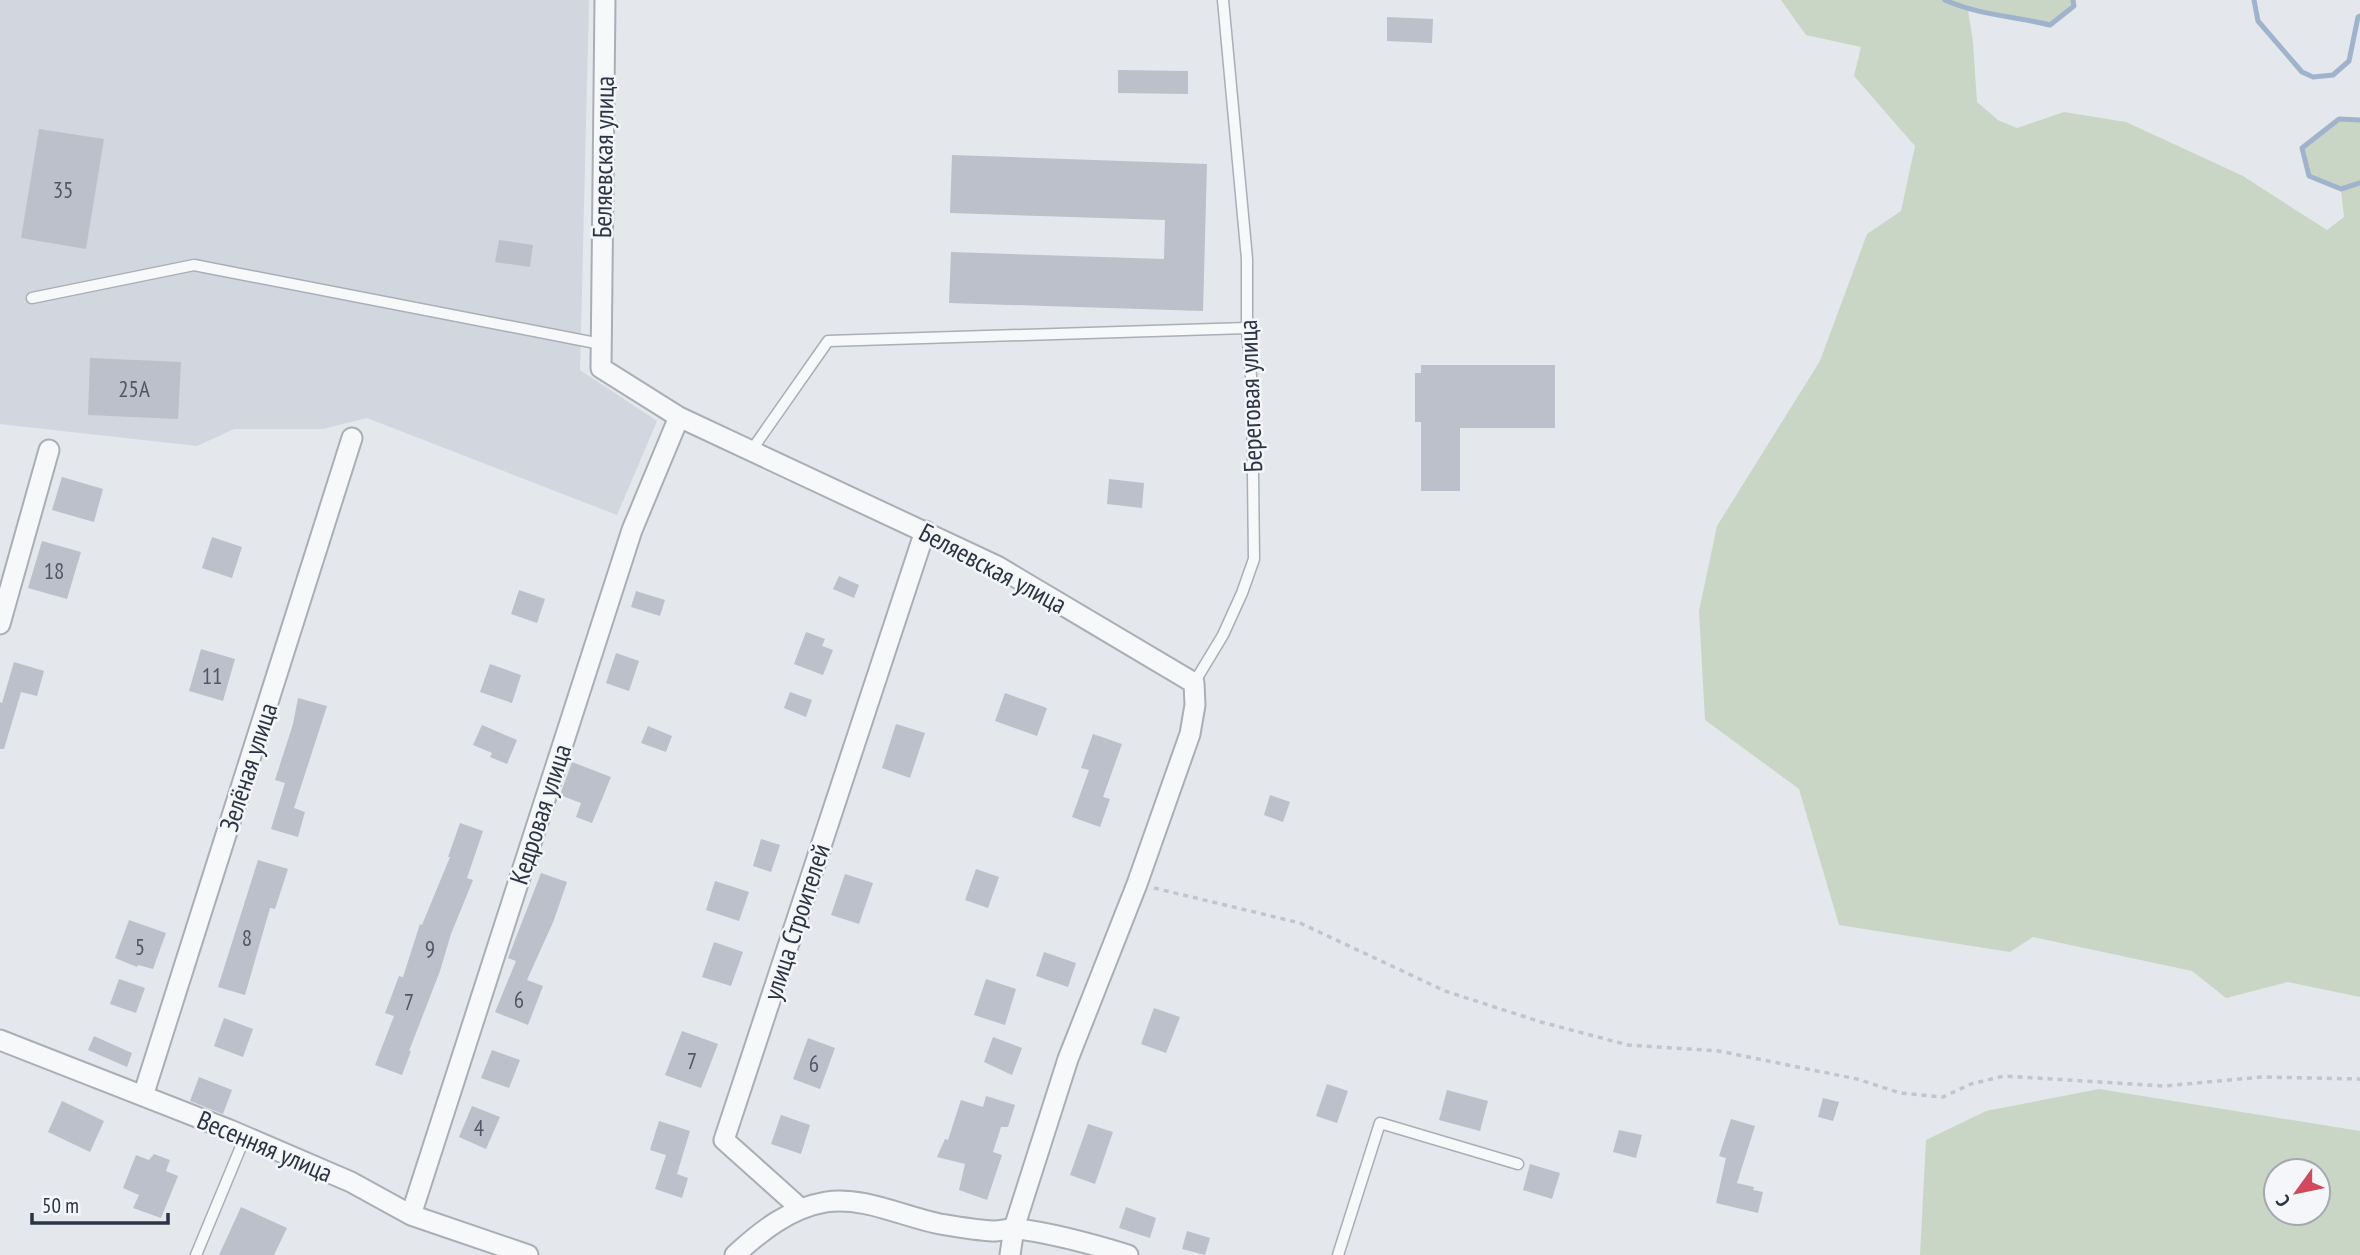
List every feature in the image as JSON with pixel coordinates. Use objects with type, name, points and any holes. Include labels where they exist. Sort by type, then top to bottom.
[{"type":"street","name":"Беляевская улица","points":[[605,0],[601,368],[679,417],[997,566],[1194,683]]},
{"type":"street","name":"Кедровая улица","points":[[411,1215],[632,530],[679,417]]},
{"type":"street","name":"Зелёная улица","points":[[143,1096],[352,438]]},
{"type":"street","points":[[0,624],[49,450]]},
{"type":"street","name":"улица Строителей","points":[[800,1208],[724,1140],[925,531]]},
{"type":"street","points":[[1012,1243],[1068,1059],[1137,884],[1190,734],[1195,705],[1194,683]]},
{"type":"street","name":"Весенняя улица","points":[[0,1040],[351,1182],[411,1215],[528,1255]]},
{"type":"street","points":[[735,1255],[755,1236],[800,1208],[827,1202],[851,1202],[925,1221],[996,1231],[1012,1243],[1057,1234],[1128,1255]]},
{"type":"lane","name":"Береговая улица","points":[[1194,683],[1223,635],[1254,558],[1247,259],[1237,162],[1234,95],[1223,0]]},
{"type":"lane","points":[[32,298],[194,265],[601,344]]},
{"type":"lane","points":[[751,450],[828,341],[1247,328]]},
{"type":"lane","points":[[1338,1255],[1380,1123],[1518,1164]]},
{"type":"lane","points":[[196,1255],[245,1137]]},
{"type":"path","points":[[1137,884],[1300,923],[1445,991],[1541,1022],[1628,1045],[1719,1051],[1857,1079],[1900,1093],[1943,1097],[1971,1084],[2004,1076],[2164,1086],[2262,1077],[2360,1079]]},
{"type":"shaded area","points":[[0,0],[589,0],[580,370],[657,421],[617,515],[367,418],[323,429],[234,429],[197,446],[0,424]]},
{"type":"green space","points":[[1781,0],[2073,0],[2074,6],[2050,25],[1968,10],[1977,102],[1998,120],[2017,128],[2064,112],[2126,122],[2243,176],[2327,230],[2344,217],[2341,189],[2309,176],[2302,148],[2339,119],[2360,120],[2360,997],[2288,982],[2226,998],[2192,971],[2033,937],[2010,952],[1839,925],[1799,789],[1705,720],[1699,611],[1717,526],[1820,361],[1867,234],[1901,211],[1915,146],[1854,76],[1861,47],[1806,35]]},
{"type":"green space","points":[[2099,1089],[2360,1131],[2360,1255],[1920,1255],[1926,1140],[1986,1111]]},
{"type":"building","points":[[1387,17],[1433,19],[1432,43],[1387,41]]},
{"type":"building","points":[[1118,70],[1188,71],[1188,94],[1118,93]]},
{"type":"building","points":[[39,129],[104,139],[86,249],[21,238]]},
{"type":"building","points":[[952,155],[1207,164],[1203,311],[949,303],[951,252],[1164,259],[1165,220],[950,213]]},
{"type":"building","points":[[499,240],[533,245],[530,267],[495,262]]},
{"type":"building","points":[[90,358],[181,362],[178,419],[88,415]]},
{"type":"building","points":[[1421,365],[1555,365],[1555,428],[1460,428],[1460,491],[1421,491],[1421,422],[1415,422],[1415,373],[1421,373]]},
{"type":"building","points":[[62,477],[103,489],[94,522],[52,510]]},
{"type":"building","points":[[1109,479],[1144,483],[1142,508],[1107,504]]},
{"type":"building","points":[[212,537],[242,547],[232,578],[202,568]]},
{"type":"building","points":[[42,541],[81,552],[67,599],[28,588]]},
{"type":"building","points":[[839,576],[859,585],[854,598],[833,589]]},
{"type":"building","points":[[519,590],[545,599],[537,623],[511,614]]},
{"type":"building","points":[[636,591],[665,600],[660,616],[631,607]]},
{"type":"building","points":[[806,632],[825,639],[822,646],[833,650],[823,675],[794,664]]},
{"type":"building","points":[[201,649],[235,659],[223,701],[189,691]]},
{"type":"building","points":[[616,653],[639,661],[629,691],[606,683]]},
{"type":"building","points":[[14,662],[44,671],[37,696],[21,692],[4,749],[0,749],[0,702],[2,703]]},
{"type":"building","points":[[490,664],[521,675],[512,703],[480,692]]},
{"type":"building","points":[[790,692],[812,700],[806,717],[784,708]]},
{"type":"building","points":[[1005,693],[1047,708],[1037,736],[995,721]]},
{"type":"building","points":[[298,698],[327,706],[294,808],[305,812],[298,837],[271,829],[285,783],[275,780],[293,724]]},
{"type":"building","points":[[896,724],[925,733],[910,778],[882,768]]},
{"type":"building","points":[[482,725],[517,740],[507,764],[490,757],[492,753],[473,745]]},
{"type":"building","points":[[648,726],[672,736],[666,752],[641,743]]},
{"type":"building","points":[[1093,734],[1122,744],[1103,797],[1110,799],[1100,827],[1072,817],[1089,770],[1081,768]]},
{"type":"building","points":[[572,762],[611,777],[592,823],[576,817],[581,803],[560,795]]},
{"type":"building","points":[[1270,795],[1290,802],[1283,822],[1264,815]]},
{"type":"building","points":[[460,823],[483,831],[467,878],[473,880],[451,934],[402,1075],[375,1065],[394,1016],[385,1013],[399,976],[403,977],[420,924],[422,925],[450,857]]},
{"type":"building","points":[[761,839],[780,845],[771,872],[753,866]]},
{"type":"building","points":[[258,860],[288,869],[275,909],[270,908],[245,995],[218,987]]},
{"type":"building","points":[[976,869],[999,877],[988,908],[965,900]]},
{"type":"building","points":[[541,873],[567,882],[554,920],[527,980],[543,986],[528,1025],[495,1012],[516,961],[508,958]]},
{"type":"building","points":[[845,874],[873,883],[859,924],[831,915]]},
{"type":"building","points":[[715,881],[749,892],[739,921],[706,910]]},
{"type":"building","points":[[129,920],[166,933],[153,969],[138,965],[137,967],[115,958]]},
{"type":"building","points":[[714,942],[743,952],[731,986],[702,977]]},
{"type":"building","points":[[1044,952],[1076,963],[1068,987],[1036,976]]},
{"type":"building","points":[[119,979],[145,988],[136,1013],[110,1004]]},
{"type":"building","points":[[986,979],[1016,989],[1005,1025],[974,1015]]},
{"type":"building","points":[[1154,1008],[1180,1017],[1166,1053],[1141,1044]]},
{"type":"building","points":[[224,1018],[253,1029],[243,1057],[214,1046]]},
{"type":"building","points":[[682,1031],[718,1044],[701,1088],[665,1075]]},
{"type":"building","points":[[94,1036],[132,1053],[127,1067],[88,1050]]},
{"type":"building","points":[[993,1037],[1022,1048],[1012,1075],[984,1062]]},
{"type":"building","points":[[808,1038],[835,1048],[820,1089],[793,1079]]},
{"type":"building","points":[[492,1050],[520,1060],[509,1088],[481,1078]]},
{"type":"building","points":[[199,1077],[232,1090],[223,1114],[190,1101]]},
{"type":"building","points":[[1327,1084],[1348,1091],[1337,1123],[1316,1116]]},
{"type":"building","points":[[1447,1090],[1488,1101],[1480,1131],[1439,1120]]},
{"type":"building","points":[[986,1096],[1015,1105],[1008,1127],[1001,1127],[993,1152],[1002,1155],[987,1200],[959,1190],[965,1164],[937,1157],[945,1139],[948,1140],[961,1100],[983,1107]]},
{"type":"building","points":[[1823,1098],[1839,1102],[1833,1121],[1818,1117]]},
{"type":"building","points":[[62,1101],[104,1121],[90,1152],[48,1132]]},
{"type":"building","points":[[472,1106],[500,1117],[486,1149],[459,1137]]},
{"type":"building","points":[[781,1115],[810,1125],[801,1154],[771,1144]]},
{"type":"building","points":[[1731,1119],[1755,1126],[1737,1183],[1763,1192],[1758,1213],[1716,1203],[1726,1158],[1719,1156]]},
{"type":"building","points":[[659,1121],[690,1131],[677,1174],[688,1178],[682,1198],[655,1189],[666,1155],[650,1150]]},
{"type":"building","points":[[1088,1124],[1113,1132],[1095,1184],[1070,1175]]},
{"type":"building","points":[[1619,1130],[1642,1135],[1636,1158],[1613,1152]]},
{"type":"building","points":[[154,1154],[170,1160],[166,1171],[178,1176],[161,1218],[133,1208],[139,1195],[123,1188],[136,1155],[149,1160]]},
{"type":"building","points":[[1530,1164],[1560,1173],[1552,1199],[1523,1190]]},
{"type":"building","points":[[241,1207],[287,1228],[274,1255],[219,1255]]},
{"type":"building","points":[[1126,1207],[1156,1218],[1150,1238],[1119,1228]]},
{"type":"building","points":[[1187,1231],[1210,1238],[1205,1255],[1182,1249]]},
{"type":"waterway","points":[[1945,0],[1983,12],[2050,25],[2074,6],[2073,0]]},
{"type":"waterway","points":[[2254,0],[2258,21],[2302,72],[2313,77],[2333,75],[2349,61],[2360,16]]},
{"type":"waterway","points":[[2360,120],[2339,119],[2302,148],[2309,176],[2341,189],[2360,183]]}]
